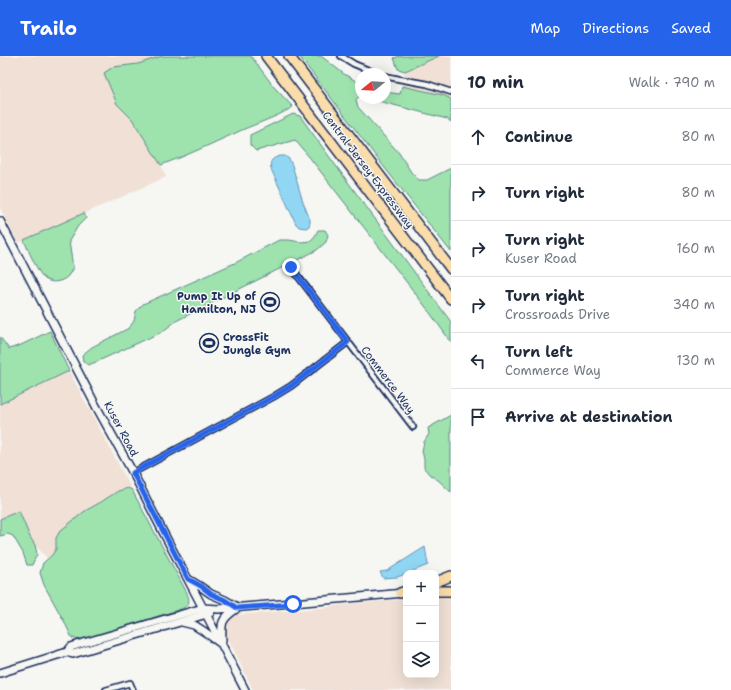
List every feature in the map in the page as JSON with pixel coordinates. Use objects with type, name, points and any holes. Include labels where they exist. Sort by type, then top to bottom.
[{"type":"highway","name":"Central Jersey Expressway","points":[[266,56],[451,300]]},
{"type":"highway","name":"Central Jersey Expressway","points":[[289,56],[451,269]]},
{"type":"highway","points":[[439,581],[451,576]]},
{"type":"highway","points":[[439,590],[451,589]]},
{"type":"street","points":[[342,56],[364,68]]},
{"type":"street","points":[[391,78],[427,84],[451,92]]},
{"type":"street","name":"Kuser Road","points":[[0,221],[93,400],[133,473],[245,690]]},
{"type":"street","name":"Commerce Way","points":[[291,267],[413,428]]},
{"type":"street","points":[[133,473],[291,386],[348,342]]},
{"type":"street","points":[[188,579],[237,608]]},
{"type":"street","points":[[0,673],[66,652],[71,647],[80,644],[205,611],[403,592]]},
{"type":"street","points":[[222,644],[222,621],[229,613],[237,608]]},
{"type":"street","points":[[66,652],[73,654],[180,622],[205,611]]},
{"type":"street","points":[[180,622],[194,625],[222,644]]},
{"type":"street","points":[[106,690],[130,683],[133,690]]},
{"type":"shaded area","points":[[0,56],[162,56],[138,64],[113,67],[117,104],[132,119],[161,165],[166,177],[18,243],[0,208]]},
{"type":"shaded area","points":[[439,56],[451,56],[451,110],[400,94],[405,71]]},
{"type":"shaded area","points":[[69,371],[132,490],[127,488],[118,491],[85,511],[56,539],[56,549],[52,555],[47,558],[30,537],[19,511],[0,519],[0,404]]},
{"type":"shaded area","points":[[451,596],[451,690],[253,690],[225,632],[225,625],[228,620],[236,615],[403,599],[403,678],[439,678],[439,597]]},
{"type":"green space","points":[[162,56],[251,56],[274,87],[293,107],[274,117],[161,165],[132,119],[117,104],[104,73],[113,67],[138,64]]},
{"type":"green space","points":[[299,56],[321,56],[355,80],[355,104],[357,104],[358,107],[399,153],[411,172],[419,180],[427,180],[451,168],[451,252]]},
{"type":"green space","points":[[400,56],[439,56],[405,71],[398,69],[394,58]]},
{"type":"green space","points":[[402,86],[443,95],[451,99],[451,122],[447,119],[390,104],[391,93],[400,94]]},
{"type":"green space","points":[[293,114],[300,116],[451,322],[451,342],[425,306],[295,140],[256,151],[250,145],[250,135]]},
{"type":"green space","points":[[84,213],[86,218],[78,226],[69,241],[73,268],[68,276],[63,280],[57,282],[48,281],[42,277],[24,240]]},
{"type":"green space","points":[[318,230],[325,230],[328,235],[326,242],[317,250],[176,321],[162,332],[88,365],[83,361],[82,355],[92,347],[129,328],[134,321],[136,311],[143,304],[237,262],[279,240],[301,242],[310,241]]},
{"type":"green space","points":[[50,331],[69,371],[0,404],[0,337],[9,349]]},
{"type":"green space","points":[[451,415],[451,492],[430,475],[424,468],[422,451],[424,442],[429,434],[428,428]]},
{"type":"green space","points":[[128,488],[132,490],[186,591],[189,602],[187,606],[181,609],[91,637],[80,640],[72,638],[44,585],[40,573],[43,563],[56,549],[56,538],[60,531],[85,511],[118,491]]},
{"type":"green space","points":[[19,511],[35,545],[37,554],[32,565],[27,565],[23,553],[13,536],[8,534],[0,536],[0,519]]},
{"type":"water","points":[[280,156],[285,156],[289,159],[292,165],[310,220],[309,226],[306,228],[299,227],[296,224],[271,169],[272,160]]},
{"type":"water","points":[[425,547],[428,565],[416,570],[403,570],[403,575],[397,577],[383,578],[380,572],[387,571]]},
{"type":"place","name":"Pump It Up of Hamilton, NJ","points":[[270,302]]},
{"type":"place","name":"CrossFit Jungle Gym","points":[[209,343]]},
{"type":"route","points":[[291,267],[348,342],[307,372],[291,386],[273,397],[133,473],[188,579],[237,608],[293,604]]}]
